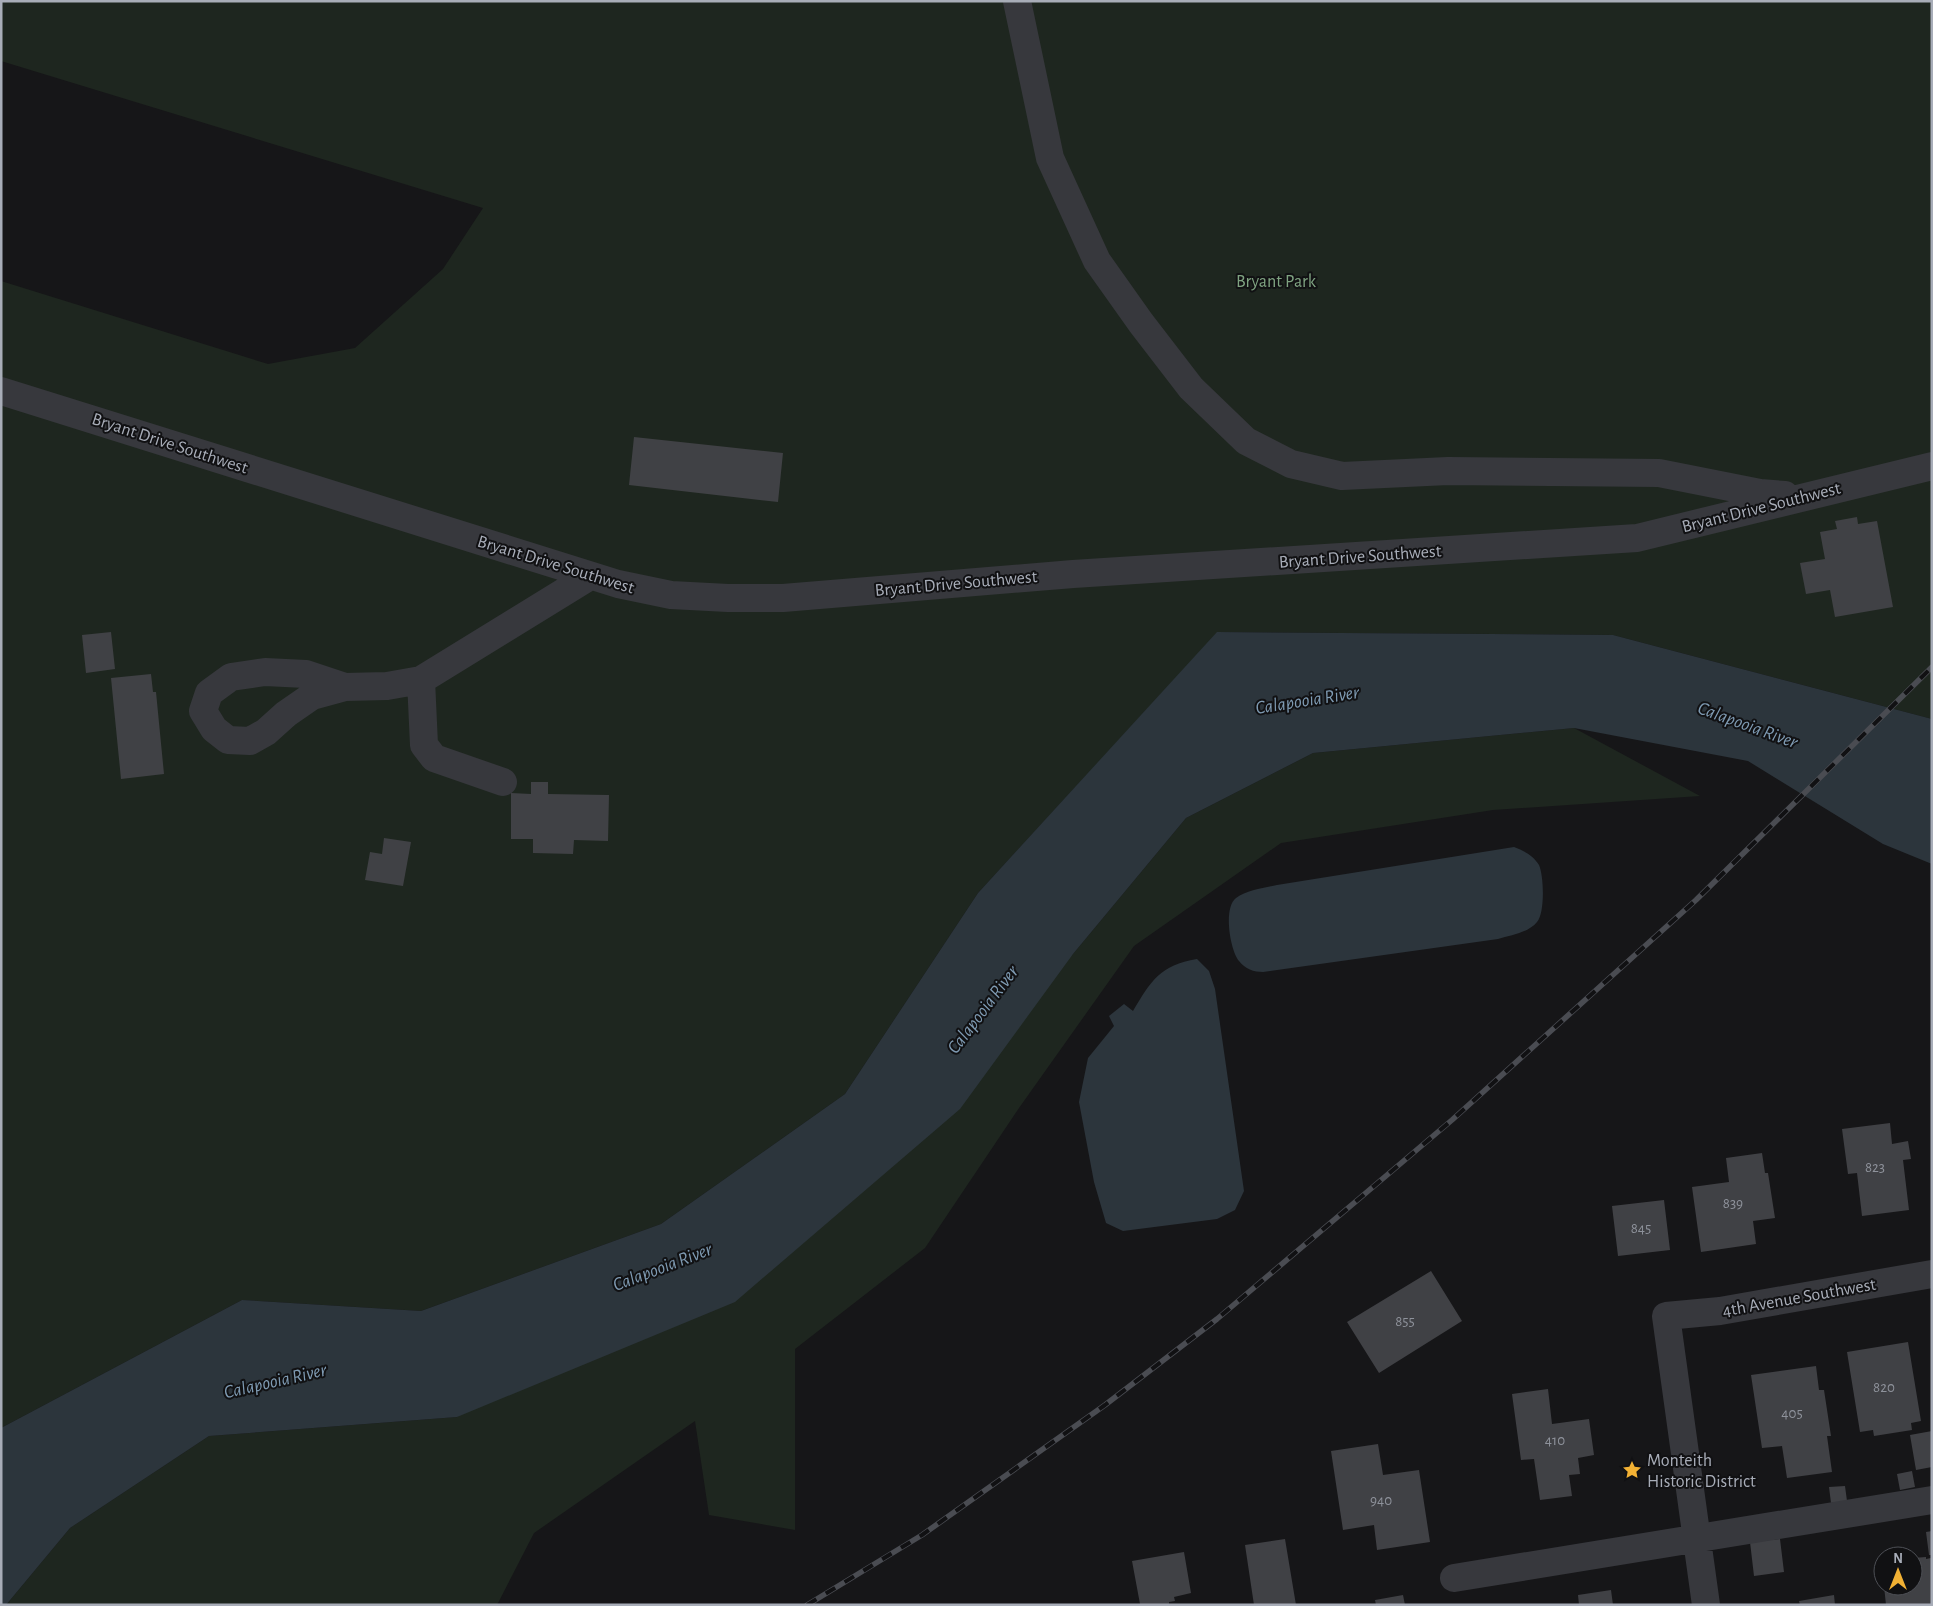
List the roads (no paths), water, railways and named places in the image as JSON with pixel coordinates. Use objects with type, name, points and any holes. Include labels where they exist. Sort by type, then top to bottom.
[{"type":"street","points":[[1017,1],[1050,158],[1097,261],[1141,323],[1191,388],[1246,441],[1291,464],[1342,476],[1448,471],[1660,473],[1760,493],[1799,497]]},
{"type":"street","name":"Bryant Drive Southwest","points":[[1,390],[590,576],[671,595],[728,598],[783,598],[1073,574],[1637,538],[1932,466]]},
{"type":"street","points":[[345,687],[386,686],[421,680],[590,576]]},
{"type":"street","points":[[421,680],[424,745],[434,758],[503,782]]},
{"type":"street","name":"4th Avenue Southwest","points":[[1696,1538],[1666,1316],[1720,1310],[1932,1274]]},
{"type":"street","points":[[1454,1578],[1932,1500]]},
{"type":"street","points":[[1696,1538],[1706,1605]]},
{"type":"water","name":"Calapooia River","points":[[1217,632],[1613,635],[1932,719],[1932,864],[1883,844],[1748,761],[1574,728],[1313,753],[1186,818],[1073,954],[960,1109],[735,1302],[457,1417],[209,1436],[70,1528],[6,1605],[1,1605],[1,1428],[242,1300],[421,1311],[661,1224],[845,1094],[978,893]]},
{"type":"water","points":[[1514,847],[1531,856],[1539,865],[1543,894],[1540,917],[1537,922],[1533,926],[1514,935],[1498,939],[1263,972],[1247,968],[1241,964],[1236,956],[1229,929],[1230,911],[1232,903],[1236,898],[1245,893],[1277,885]]},
{"type":"water","points":[[1197,959],[1209,971],[1215,989],[1244,1191],[1235,1210],[1217,1219],[1123,1231],[1106,1223],[1094,1182],[1079,1102],[1088,1058],[1114,1026],[1109,1016],[1124,1004],[1133,1011],[1151,983],[1165,970],[1174,965]]},
{"type":"railway","points":[[807,1605],[922,1535],[1105,1405],[1217,1319],[1452,1120],[1696,900],[1932,667]]},
{"type":"place","name":"Monteith Historic District","points":[[1632,1470]]},
{"type":"park label","name":"Bryant Park","points":[[1276,281]]}]
